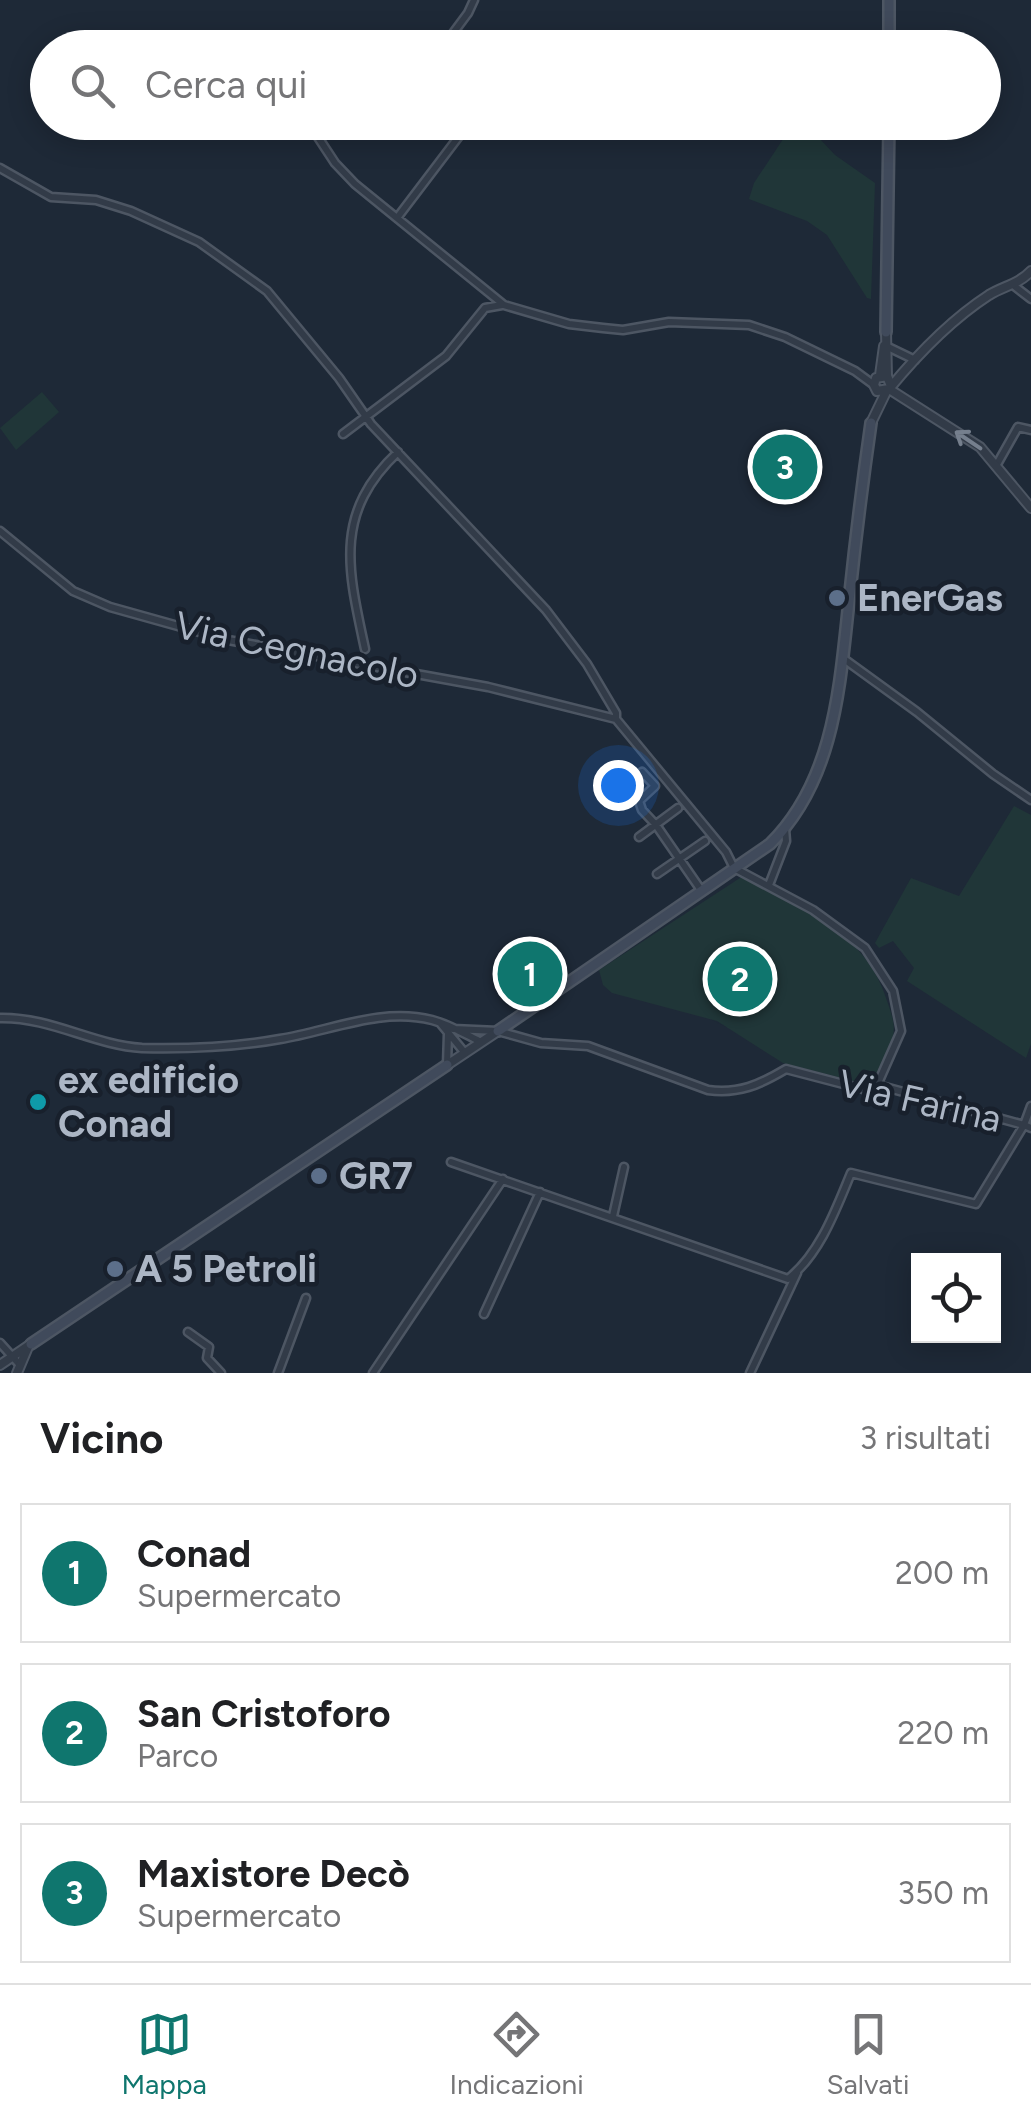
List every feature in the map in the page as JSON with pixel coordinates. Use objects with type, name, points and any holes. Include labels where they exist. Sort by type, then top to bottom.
[{"type":"main road","points":[[889,0],[889,30]]},
{"type":"main road","points":[[886,332],[889,140]]},
{"type":"main road","points":[[498,1032],[770,844],[785,829],[822,760],[839,694],[870,423]]},
{"type":"main road","points":[[31,1344],[447,1065]]},
{"type":"street","points":[[455,30],[474,0]]},
{"type":"street","points":[[321,140],[346,176],[504,305],[569,324],[604,328],[622,330],[669,322],[750,324],[786,337],[884,383],[980,447],[1031,508]]},
{"type":"street","points":[[397,218],[453,140]]},
{"type":"street","points":[[0,168],[51,197],[96,200],[200,242],[267,291],[366,416],[546,610],[587,664],[616,719],[726,852],[734,868],[813,910],[865,948],[893,991],[901,1031],[874,1092]]},
{"type":"street","points":[[884,383],[912,364],[958,318],[1031,272]]},
{"type":"street","points":[[1013,285],[1031,300]]},
{"type":"street","points":[[343,434],[446,356],[486,308],[504,305]]},
{"type":"street","points":[[870,423],[884,383],[886,332]]},
{"type":"street","points":[[884,383],[886,332]]},
{"type":"street","points":[[888,347],[912,364]]},
{"type":"street","points":[[996,466],[1018,427],[1031,430]]},
{"type":"street","points":[[365,649],[350,556],[354,513],[381,468],[398,451]]},
{"type":"street","name":"Via Cegnacolo","points":[[0,530],[73,591],[110,607],[228,640],[488,686],[616,719]]},
{"type":"street","points":[[844,659],[1031,800]]},
{"type":"street","points":[[639,800],[642,810],[702,890]]},
{"type":"street","points":[[639,836],[678,808]]},
{"type":"street","points":[[768,885],[786,841],[785,829]]},
{"type":"street","points":[[657,874],[705,841]]},
{"type":"street","points":[[0,1018],[41,1020],[137,1048],[170,1048],[276,1040],[369,1018],[403,1016],[440,1023],[465,1052]]},
{"type":"street","points":[[450,1031],[481,1042]]},
{"type":"street","points":[[447,1065],[450,1031]]},
{"type":"street","name":"Via Farina","points":[[450,1031],[498,1032],[541,1043],[588,1046],[708,1090],[724,1092],[754,1087],[786,1069],[874,1092],[885,1087],[1028,1126],[976,1204],[851,1173],[828,1226],[797,1272],[751,1372]]},
{"type":"street","points":[[447,1065],[498,1032]]},
{"type":"street","points":[[1028,1126],[1031,1106]]},
{"type":"street","points":[[451,1162],[788,1279],[797,1272]]},
{"type":"street","points":[[613,1216],[624,1167]]},
{"type":"street","points":[[373,1373],[502,1179]]},
{"type":"street","points":[[484,1314],[540,1192]]},
{"type":"street","points":[[278,1373],[306,1298]]},
{"type":"street","points":[[188,1332],[209,1347],[206,1358],[221,1373]]},
{"type":"street","points":[[0,1343],[15,1370]]},
{"type":"street","points":[[0,1366],[31,1344]]},
{"type":"street","points":[[15,1370],[31,1344]]},
{"type":"street","points":[[0,1366],[15,1370]]},
{"type":"green space","points":[[782,140],[821,140],[875,183],[871,299],[827,235],[807,221],[749,199],[754,183]]},
{"type":"green space","points":[[42,392],[59,412],[16,450],[0,428]]},
{"type":"green space","points":[[1014,806],[1031,815],[1031,1044],[1026,1058],[907,981],[914,968],[893,941],[879,948],[875,943],[911,878],[959,896]]},
{"type":"green space","points":[[743,876],[808,910],[847,938],[876,975],[894,1031],[872,1086],[783,1063],[717,1021],[612,993],[603,985],[599,970]]},
{"type":"place","name":"Maxistore Decò","points":[[785,467]]},
{"type":"place","name":"EnerGas","points":[[837,598]]},
{"type":"place","name":"Conad","points":[[530,974]]},
{"type":"place","name":"San Cristoforo","points":[[740,979]]},
{"type":"place","name":"ex edificio Conad","points":[[38,1102]]},
{"type":"place","name":"GR7","points":[[319,1176]]},
{"type":"place","name":"A 5 Petroli","points":[[115,1269]]}]
